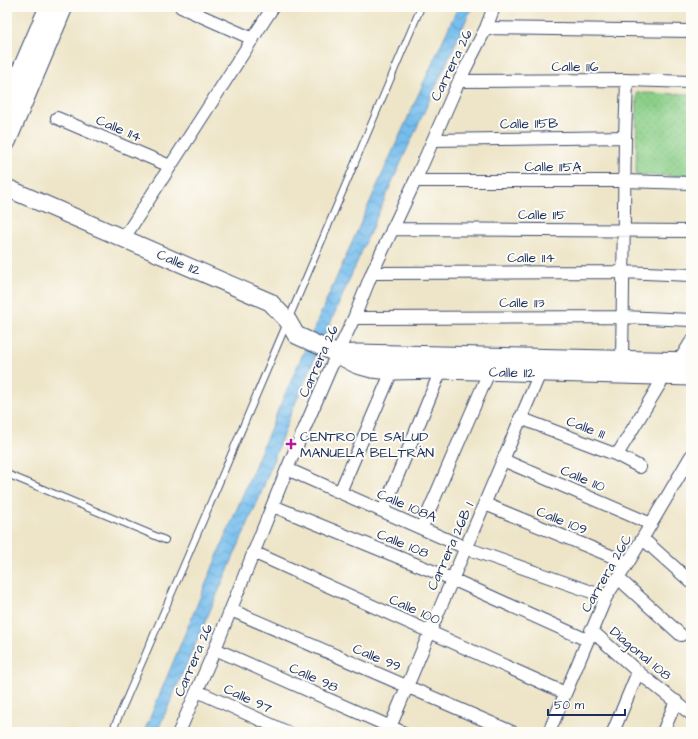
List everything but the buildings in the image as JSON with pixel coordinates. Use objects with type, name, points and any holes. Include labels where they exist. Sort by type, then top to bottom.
[{"type":"street","points":[[7,102],[48,7]]},
{"type":"street","points":[[7,142],[64,7]]},
{"type":"street","points":[[181,7],[253,39]]},
{"type":"street","points":[[124,238],[253,39],[272,7]]},
{"type":"street","name":"Carrera 26","points":[[179,732],[231,610],[334,352],[354,318],[372,273],[459,81],[486,28],[494,7]]},
{"type":"street","points":[[486,28],[691,31]]},
{"type":"street","points":[[622,360],[627,80]]},
{"type":"street","name":"Calle 116","points":[[459,81],[627,80],[691,82]]},
{"type":"street","name":"Calle 114","points":[[57,118],[170,166]]},
{"type":"street","name":"Calle 115B","points":[[433,140],[625,137]]},
{"type":"street","name":"Calle 115A","points":[[415,181],[624,181],[691,183]]},
{"type":"street","name":"Calle 112","points":[[7,188],[270,302],[292,328],[357,365],[372,369],[392,371],[441,370],[691,377]]},
{"type":"street","name":"Calle 115","points":[[392,229],[691,231]]},
{"type":"street","name":"Calle 114","points":[[372,273],[623,272],[691,275]]},
{"type":"street","name":"Calle 113","points":[[354,318],[622,317],[691,320]]},
{"type":"street","points":[[686,361],[691,342]]},
{"type":"street","name":"Calle 112","points":[[334,352],[686,361]]},
{"type":"street","points":[[382,511],[441,370]]},
{"type":"street","points":[[340,492],[392,371]]},
{"type":"street","points":[[422,527],[489,372]]},
{"type":"street","name":"Carrera 26B 1","points":[[389,729],[540,373]]},
{"type":"street","points":[[617,455],[664,377]]},
{"type":"street","name":"Calle 111","points":[[520,418],[617,455],[640,467]]},
{"type":"street","name":"Carrera 26C","points":[[549,732],[606,597],[651,524],[687,472],[691,456]]},
{"type":"street","name":"Calle 110","points":[[503,460],[651,524]]},
{"type":"street","name":"Calle 108A","points":[[287,469],[422,527],[466,548],[606,597]]},
{"type":"street","name":"Calle 109","points":[[485,504],[628,563]]},
{"type":"street","name":"Calle 108","points":[[273,506],[589,635]]},
{"type":"street","points":[[642,539],[691,582]]},
{"type":"street","name":"Calle 100","points":[[253,552],[565,693]]},
{"type":"street","points":[[618,578],[680,635]]},
{"type":"street","name":"Calle 99","points":[[231,610],[512,732]]},
{"type":"street","name":"Diagonal 108","points":[[589,635],[691,714]]},
{"type":"street","name":"Calle 98","points":[[215,649],[389,729],[402,732]]},
{"type":"street","points":[[613,732],[638,672]]},
{"type":"street","name":"Calle 97","points":[[197,691],[287,732]]},
{"type":"street","points":[[663,732],[676,701]]},
{"type":"lane","points":[[112,732],[208,509],[292,328],[421,7]]},
{"type":"lane","points":[[7,474],[165,540]]},
{"type":"green space","points":[[637,93],[691,94],[691,176],[636,175]]},
{"type":"water","points":[[458,7],[472,7],[392,182],[291,413],[260,496],[157,732],[144,732],[279,408]]},
{"type":"place","name":"CENTRO DE SALUD MANUELA BELTRÁN","points":[[291,444]]}]
